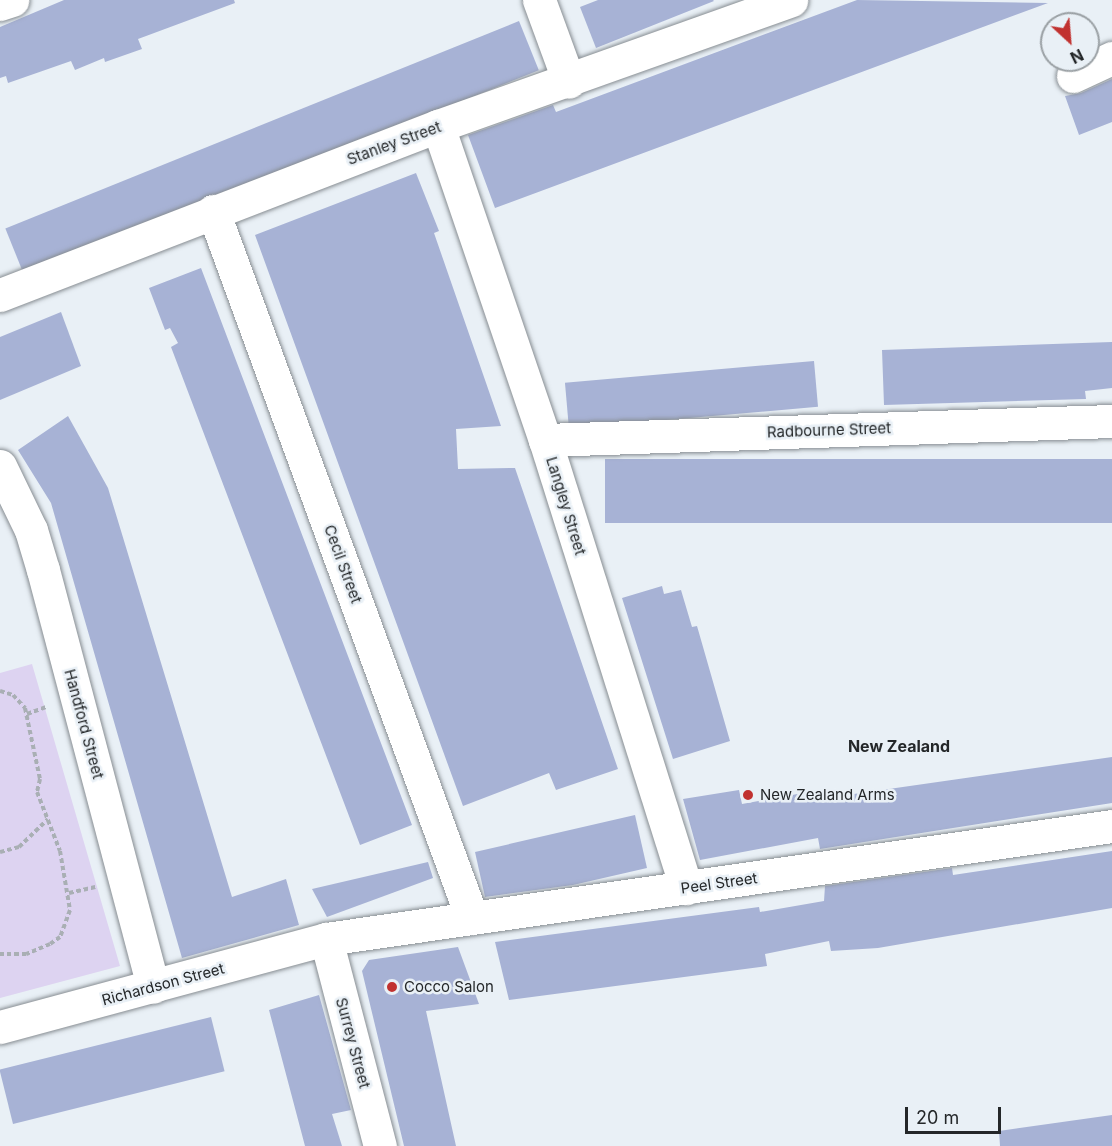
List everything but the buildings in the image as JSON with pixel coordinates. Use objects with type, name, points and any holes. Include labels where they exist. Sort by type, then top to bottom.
[{"type":"street","points":[[0,4],[12,0]]},
{"type":"street","points":[[539,0],[569,82]]},
{"type":"street","name":"Stanley Street","points":[[0,295],[438,126],[569,82],[791,0]]},
{"type":"street","points":[[1073,76],[1112,58]]},
{"type":"street","name":"Langley Street","points":[[438,126],[546,440],[686,888]]},
{"type":"street","name":"Cecil Street","points":[[213,211],[472,918]]},
{"type":"street","name":"Radbourne Street","points":[[546,440],[1112,421]]},
{"type":"street","name":"Handford Street","points":[[0,466],[23,510],[43,570],[153,987]]},
{"type":"street","name":"Peel Street","points":[[326,939],[1112,826]]},
{"type":"street","name":"Richardson Street","points":[[0,1027],[326,939]]},
{"type":"street","name":"Surrey Street","points":[[326,939],[380,1146]]},
{"type":"path","points":[[0,691],[13,695],[26,708],[40,779],[37,792],[48,819],[69,893],[66,922],[60,937],[50,945],[26,954],[0,954]]},
{"type":"path","points":[[0,852],[19,847],[48,819]]},
{"type":"shaded area","points":[[32,664],[120,966],[0,998],[0,673]]},
{"type":"place","name":"New Zealand Arms","points":[[748,795]]},
{"type":"place","name":"Cocco Salon","points":[[392,987]]},
{"type":"district","name":"New Zealand","points":[[899,746]]}]
